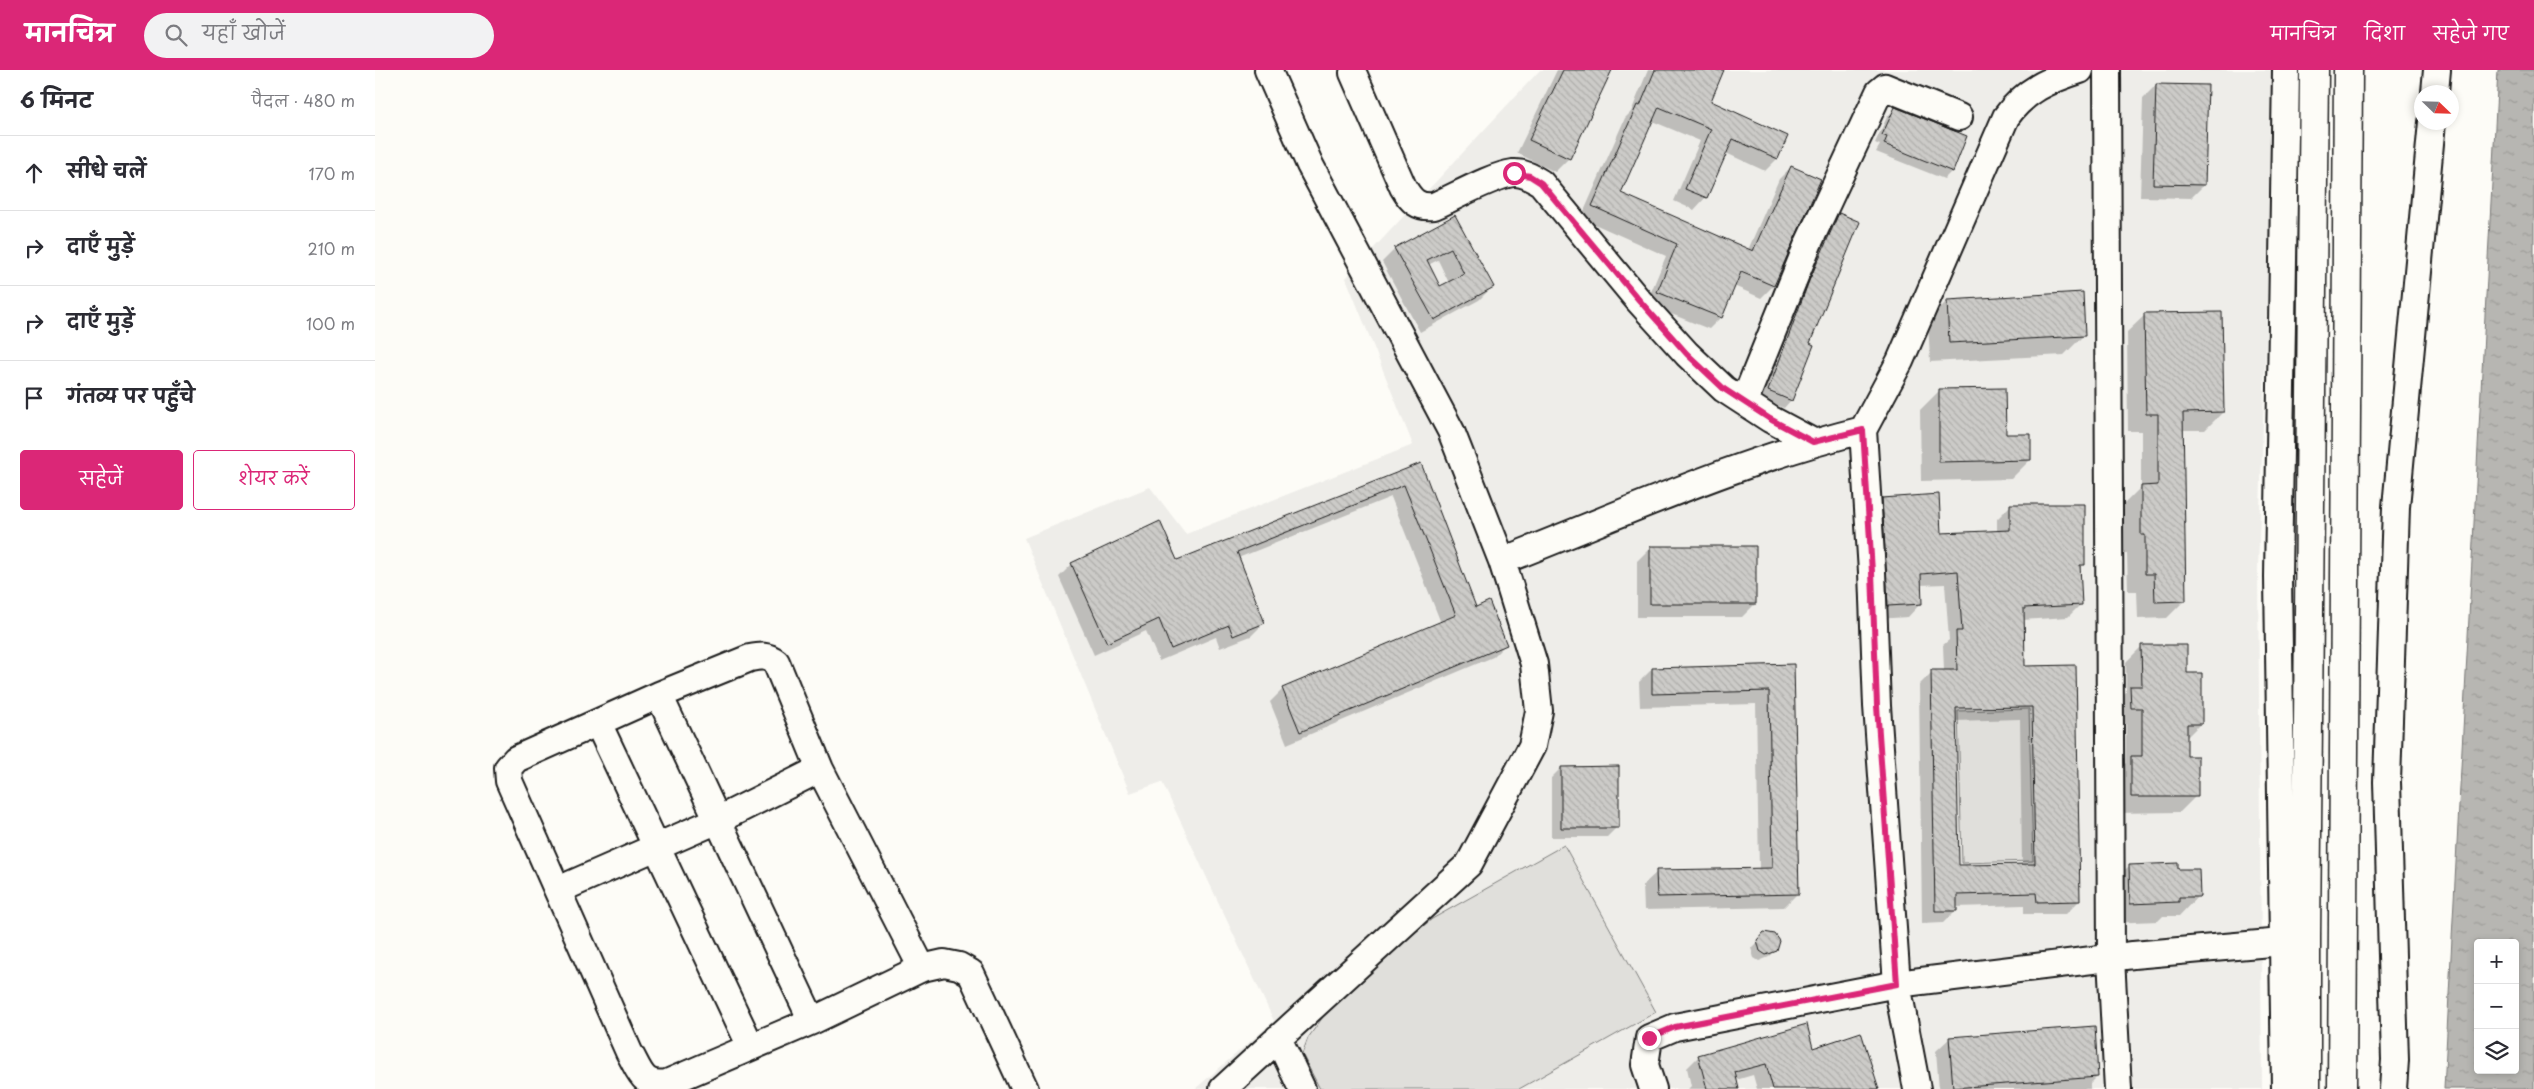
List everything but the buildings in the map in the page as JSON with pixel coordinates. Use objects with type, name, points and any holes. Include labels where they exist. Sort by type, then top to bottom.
[{"type":"highway","points":[[2307,1089],[2306,938],[2315,70]]},
{"type":"highway","points":[[2342,1089],[2348,70]]},
{"type":"street","points":[[1223,1089],[1469,864],[1532,746],[1539,711],[1534,664],[1502,561],[1451,431],[1310,165],[1268,70]]},
{"type":"street","points":[[1917,1089],[1897,984],[1877,706],[1872,572],[1863,430],[1900,361],[2006,117],[2016,103],[2036,87],[2080,70]]},
{"type":"street","points":[[2107,70],[2111,958],[2118,1089]]},
{"type":"street","points":[[2285,1089],[2278,577],[2286,70]]},
{"type":"street","points":[[2436,85],[2437,70]]},
{"type":"street","points":[[1353,73],[1403,187],[1416,204],[1425,207],[1435,206],[1500,176],[1514,173],[1530,176],[1541,183],[1687,354],[1724,389],[1813,442]]},
{"type":"street","points":[[1744,402],[1808,244],[1879,92],[1885,87],[1959,117]]},
{"type":"street","points":[[2393,1089],[2395,1060],[2387,782],[2396,507],[2431,130]]},
{"type":"street","points":[[1502,561],[1672,494],[1813,442],[1863,430]]},
{"type":"street","points":[[922,968],[820,768],[776,662],[769,657],[749,658],[659,695],[516,759],[509,768],[509,781],[629,1052],[645,1080],[656,1084],[667,1083],[813,1021],[922,968],[944,963],[959,966],[971,973],[1025,1089]]},
{"type":"street","points":[[659,695],[813,1021]]},
{"type":"street","points":[[597,723],[751,1047]]},
{"type":"street","points":[[558,890],[718,820],[820,768]]},
{"type":"street","points":[[1653,1089],[1645,1065],[1649,1038],[1675,1027],[1897,984],[2111,958],[2282,942]]},
{"type":"street","points":[[1278,1038],[1302,1089]]},
{"type":"shaded area","points":[[1540,70],[2275,70],[2258,569],[2262,1089],[1195,1089],[1274,1021],[1162,782],[1130,793],[1024,538],[1150,487],[1186,534],[1413,445],[1346,278]]},
{"type":"shaded area","points":[[2029,709],[2033,861],[1962,863],[1958,711]]},
{"type":"shaded area","points":[[1564,845],[1656,1012],[1519,1089],[1320,1089],[1302,1054],[1308,1038],[1330,1007],[1360,977],[1432,919]]},
{"type":"water","points":[[2498,70],[2534,70],[2534,1089],[2444,1089]]},
{"type":"route","points":[[1514,173],[1530,176],[1541,183],[1639,300],[1687,354],[1724,389],[1770,419],[1813,442],[1863,430],[1872,572],[1877,706],[1897,984],[1675,1027],[1649,1038]]}]
